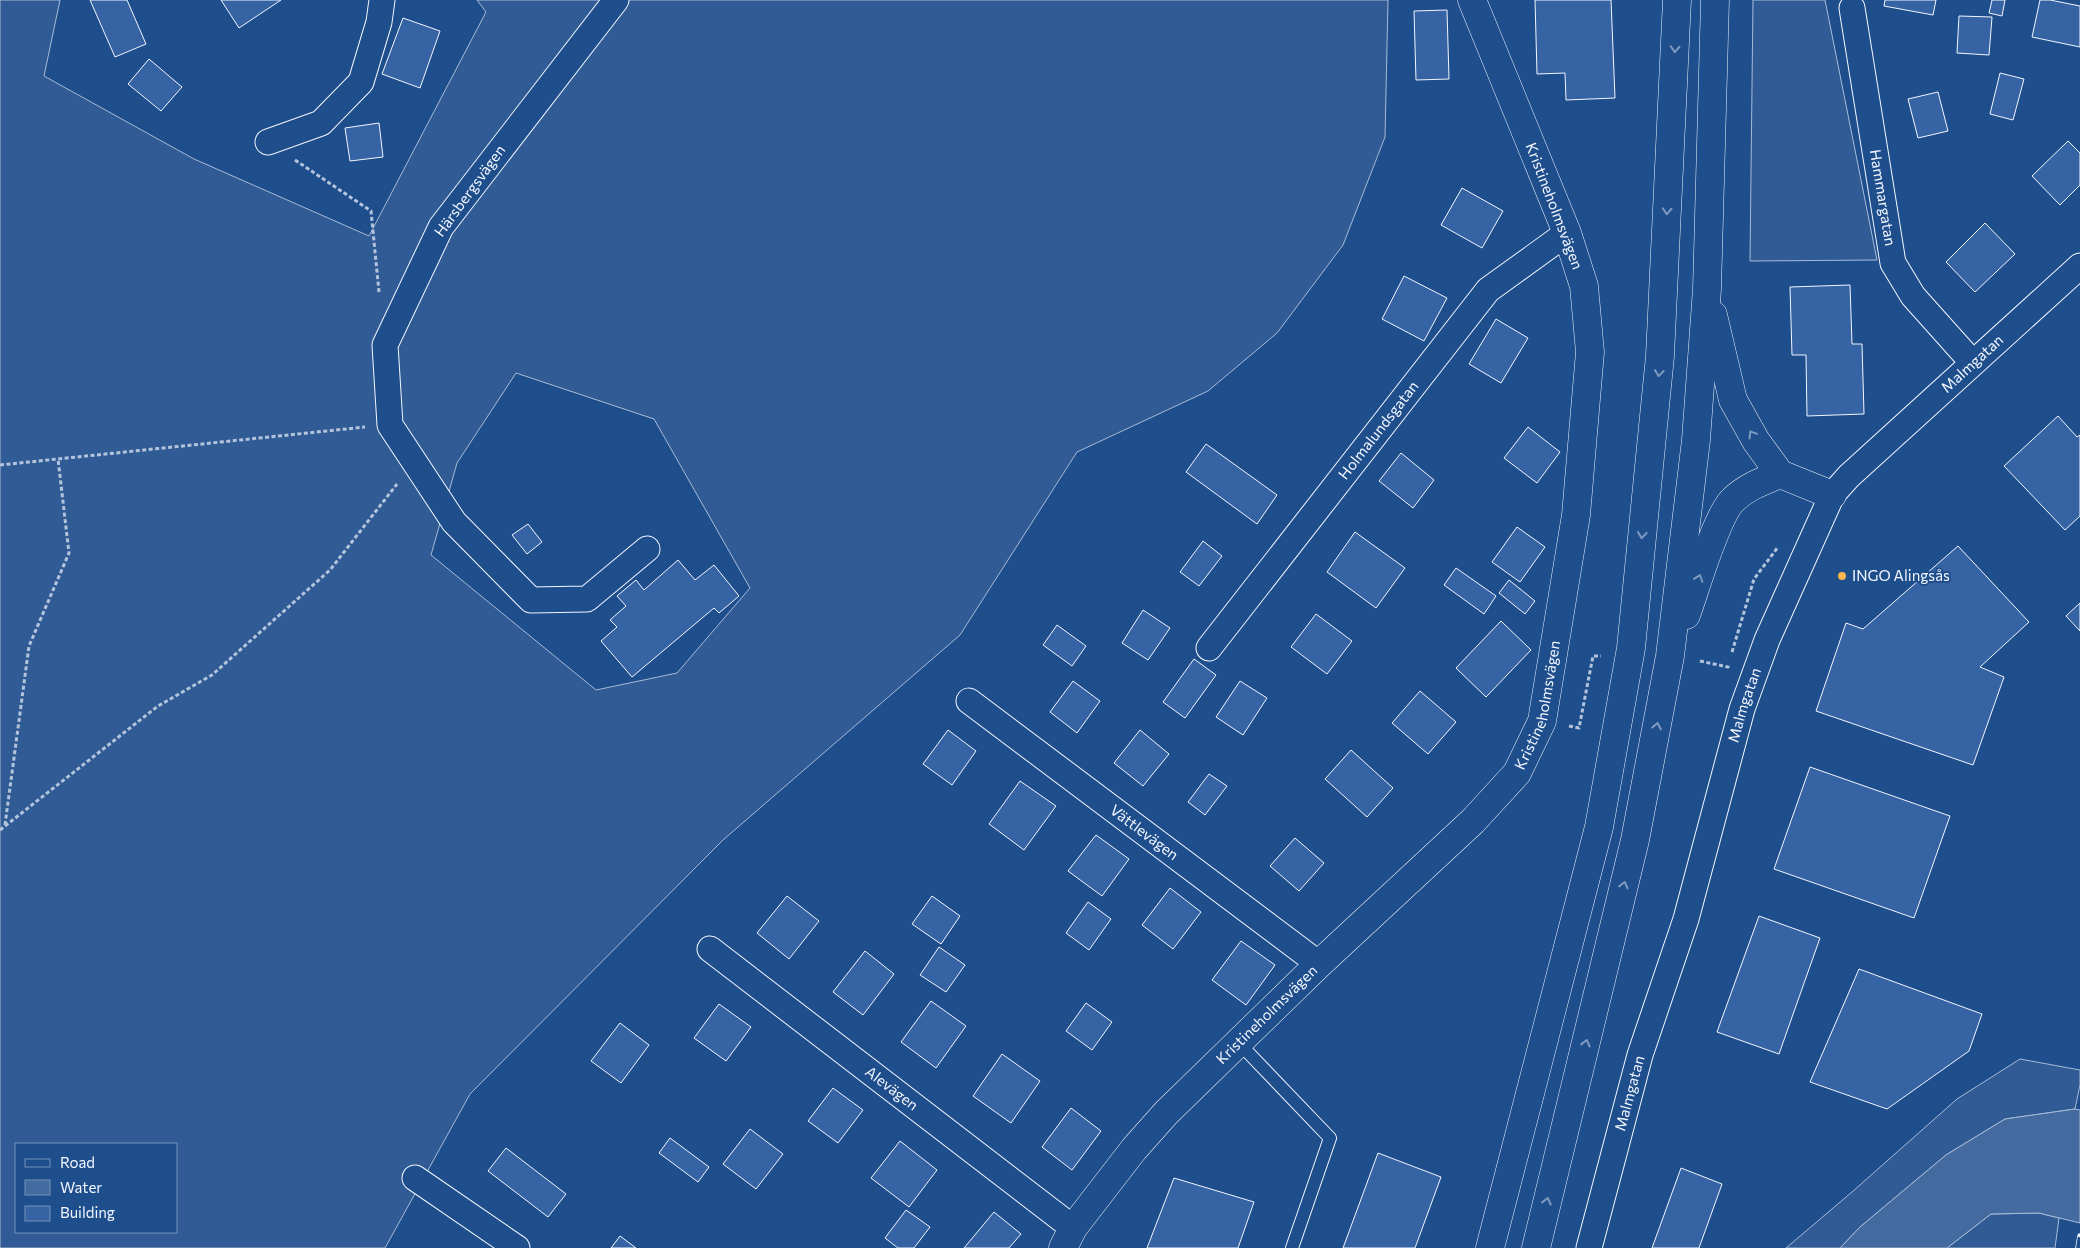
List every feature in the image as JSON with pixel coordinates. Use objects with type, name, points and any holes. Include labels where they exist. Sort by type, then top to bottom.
[{"type":"main road","name":"Kristineholmsvägen","points":[[1068,1238],[1134,1150],[1166,1113],[1319,964],[1473,821],[1516,773],[1542,721],[1576,515],[1590,352],[1584,286],[1567,233],[1472,0]]},
{"type":"main road","points":[[1490,1248],[1598,827],[1631,648],[1660,356],[1677,0]]},
{"type":"main road","points":[[1536,1248],[1635,840],[1670,656],[1696,440],[1707,288],[1715,0]]},
{"type":"main road","points":[[1707,288],[1733,400],[1756,441],[1780,474],[1832,495]]},
{"type":"main road","points":[[1670,656],[1720,522],[1731,502],[1748,488],[1780,474]]},
{"type":"street","points":[[268,142],[321,123],[360,82],[379,22],[382,0]]},
{"type":"street","name":"Härsbergsvägen","points":[[390,425],[385,345],[441,227],[616,0]]},
{"type":"street","name":"Hammargatan","points":[[1852,8],[1893,263],[1913,296],[1972,362]]},
{"type":"street","name":"Holmalundsgatan","points":[[1209,648],[1488,290],[1567,233]]},
{"type":"street","name":"Malmgatan","points":[[1589,1248],[1640,1055],[1686,919],[1742,709],[1766,640],[1832,495],[1849,476],[1972,362],[2080,266]]},
{"type":"street","points":[[390,425],[454,522],[530,600],[587,599],[647,549]]},
{"type":"street","name":"Vättlevägen","points":[[970,701],[1319,964]]},
{"type":"street","name":"Alevägen","points":[[710,949],[1068,1238]]},
{"type":"street","points":[[415,1178],[518,1248]]},
{"type":"lane","points":[[1239,1043],[1330,1138],[1292,1248]]},
{"type":"path","points":[[268,142],[372,211],[380,297]]},
{"type":"path","points":[[0,465],[390,425]]},
{"type":"path","points":[[5,826],[29,646],[69,553],[58,459]]},
{"type":"path","points":[[0,830],[158,706],[212,674],[330,570],[414,461]]},
{"type":"path","points":[[1542,721],[1579,728],[1593,656],[1601,656]]},
{"type":"shaded area","points":[[0,0],[60,0],[44,76],[194,159],[369,236],[486,12],[477,0],[1388,0],[1385,137],[1343,245],[1277,333],[1208,391],[1077,452],[960,635],[723,840],[470,1094],[385,1248],[0,1248]],"holes":[[[516,373],[654,419],[750,588],[677,673],[596,690],[431,555],[457,463]]]},
{"type":"shaded area","points":[[1753,0],[1825,0],[1877,260],[1750,261]]},
{"type":"shaded area","points":[[2020,1059],[2080,1070],[2080,1085],[2075,1109],[2005,1119],[1946,1155],[1860,1227],[1840,1248],[1786,1248],[1957,1099]]},
{"type":"shaded area","points":[[2039,1213],[2059,1218],[2055,1248],[1947,1248],[1991,1214]]},
{"type":"water","points":[[2075,1109],[2080,1110],[2080,1223],[2039,1213],[1991,1214],[1947,1248],[1840,1248],[1860,1227],[1946,1155],[2005,1119]]},
{"type":"building","points":[[90,0],[127,0],[146,44],[115,57]]},
{"type":"building","points":[[221,0],[281,0],[239,28]]},
{"type":"building","points":[[1535,0],[1611,0],[1615,98],[1566,100],[1565,73],[1537,74]]},
{"type":"building","points":[[1885,0],[1936,0],[1933,15],[1884,6]]},
{"type":"building","points":[[1992,0],[2005,0],[2002,16],[1989,13]]},
{"type":"building","points":[[2040,0],[2080,6],[2080,47],[2032,37]]},
{"type":"building","points":[[1447,10],[1449,79],[1416,80],[1414,11]]},
{"type":"building","points":[[1959,16],[1992,17],[1989,55],[1957,53]]},
{"type":"building","points":[[403,18],[440,31],[420,88],[382,74]]},
{"type":"building","points":[[149,59],[182,87],[161,111],[128,84]]},
{"type":"building","points":[[2000,73],[2024,79],[2013,120],[1990,114]]},
{"type":"building","points":[[1938,92],[1948,131],[1918,138],[1908,99]]},
{"type":"building","points":[[379,123],[383,157],[350,161],[345,128]]},
{"type":"building","points":[[2068,141],[2080,153],[2080,185],[2060,205],[2032,176]]},
{"type":"building","points":[[1462,188],[1503,211],[1482,248],[1441,225]]},
{"type":"building","points":[[1985,223],[2015,254],[1975,292],[1946,262]]},
{"type":"building","points":[[1404,276],[1447,298],[1424,341],[1382,319]]},
{"type":"building","points":[[1850,285],[1852,344],[1862,344],[1864,414],[1807,416],[1806,355],[1792,355],[1790,287]]},
{"type":"building","points":[[1496,319],[1528,338],[1501,383],[1469,364]]},
{"type":"building","points":[[2058,416],[2077,437],[2080,435],[2080,516],[2065,530],[2004,466]]},
{"type":"building","points":[[1528,427],[1560,452],[1537,483],[1504,458]]},
{"type":"building","points":[[1206,444],[1277,495],[1257,524],[1186,472]]},
{"type":"building","points":[[1401,453],[1434,480],[1413,508],[1379,481]]},
{"type":"building","points":[[528,524],[542,542],[527,554],[512,535]]},
{"type":"building","points":[[1517,527],[1545,547],[1520,582],[1492,562]]},
{"type":"building","points":[[1355,532],[1405,568],[1376,608],[1327,572]]},
{"type":"building","points":[[1203,541],[1222,556],[1199,586],[1180,572]]},
{"type":"building","points":[[1958,546],[2029,622],[1980,667],[2004,677],[1973,765],[1816,711],[1846,623],[1863,629]]},
{"type":"building","points":[[678,560],[695,580],[714,565],[739,596],[719,613],[714,608],[632,677],[601,641],[617,627],[610,620],[626,606],[617,596],[636,580],[644,590]]},
{"type":"building","points":[[1456,568],[1496,596],[1484,614],[1444,585]]},
{"type":"building","points":[[1509,580],[1535,601],[1525,614],[1499,593]]},
{"type":"building","points":[[2080,603],[2080,631],[2066,616]]},
{"type":"building","points":[[1143,610],[1170,628],[1148,660],[1122,643]]},
{"type":"building","points":[[1316,614],[1352,641],[1327,674],[1291,647]]},
{"type":"building","points":[[1501,621],[1531,650],[1486,697],[1456,668]]},
{"type":"building","points":[[1057,625],[1086,646],[1072,666],[1043,645]]},
{"type":"building","points":[[1194,659],[1216,675],[1185,718],[1163,702]]},
{"type":"building","points":[[1073,681],[1100,701],[1077,733],[1050,712]]},
{"type":"building","points":[[1240,681],[1267,698],[1243,735],[1216,717]]},
{"type":"building","points":[[1420,691],[1456,722],[1428,754],[1392,723]]},
{"type":"building","points":[[948,730],[976,751],[952,785],[923,764]]},
{"type":"building","points":[[1140,730],[1169,754],[1143,786],[1114,763]]},
{"type":"building","points":[[1351,750],[1393,788],[1367,817],[1325,779]]},
{"type":"building","points":[[1810,767],[1950,816],[1914,918],[1774,869]]},
{"type":"building","points":[[1209,774],[1227,786],[1205,815],[1188,802]]},
{"type":"building","points":[[1020,781],[1056,806],[1024,850],[989,824]]},
{"type":"building","points":[[1096,835],[1129,859],[1102,896],[1068,871]]},
{"type":"building","points":[[1295,838],[1324,863],[1299,891],[1270,866]]},
{"type":"building","points":[[1170,888],[1201,912],[1173,949],[1142,925]]},
{"type":"building","points":[[787,896],[819,921],[789,959],[757,933]]},
{"type":"building","points":[[932,896],[960,916],[941,944],[912,924]]},
{"type":"building","points":[[1088,902],[1111,919],[1089,950],[1066,933]]},
{"type":"building","points":[[1759,916],[1820,938],[1779,1054],[1717,1032]]},
{"type":"building","points":[[1241,941],[1275,965],[1246,1005],[1212,980]]},
{"type":"building","points":[[939,947],[965,965],[946,992],[920,975]]},
{"type":"building","points":[[865,951],[894,974],[863,1015],[833,992]]},
{"type":"building","points":[[1859,969],[1982,1014],[1969,1051],[1887,1109],[1810,1082]]},
{"type":"building","points":[[931,1001],[966,1026],[936,1068],[901,1042]]},
{"type":"building","points":[[1086,1003],[1112,1022],[1092,1050],[1066,1031]]},
{"type":"building","points":[[719,1004],[751,1027],[726,1061],[694,1038]]},
{"type":"building","points":[[620,1023],[649,1045],[621,1083],[591,1061]]},
{"type":"building","points":[[1002,1054],[1040,1081],[1011,1123],[973,1096]]},
{"type":"building","points":[[833,1088],[863,1110],[838,1143],[808,1121]]},
{"type":"building","points":[[1071,1108],[1101,1131],[1072,1170],[1042,1147]]},
{"type":"building","points":[[750,1129],[783,1154],[756,1189],[723,1164]]},
{"type":"building","points":[[670,1138],[709,1167],[698,1182],[659,1153]]},
{"type":"building","points":[[900,1141],[937,1170],[909,1207],[871,1178]]},
{"type":"building","points":[[506,1148],[566,1194],[548,1217],[488,1171]]},
{"type":"building","points":[[1378,1153],[1441,1177],[1415,1248],[1343,1248]]},
{"type":"building","points":[[1681,1168],[1722,1184],[1699,1248],[1652,1248]]},
{"type":"building","points":[[1174,1178],[1254,1202],[1238,1248],[1147,1248]]},
{"type":"building","points":[[906,1210],[930,1227],[914,1248],[898,1248],[885,1238]]},
{"type":"building","points":[[994,1212],[1021,1234],[1009,1248],[964,1248]]},
{"type":"building","points":[[620,1236],[636,1248],[611,1248]]},
{"type":"railway","points":[[2078,1248],[2080,1236]]},
{"type":"place","name":"INGO Alingsås","points":[[1842,576]]}]
